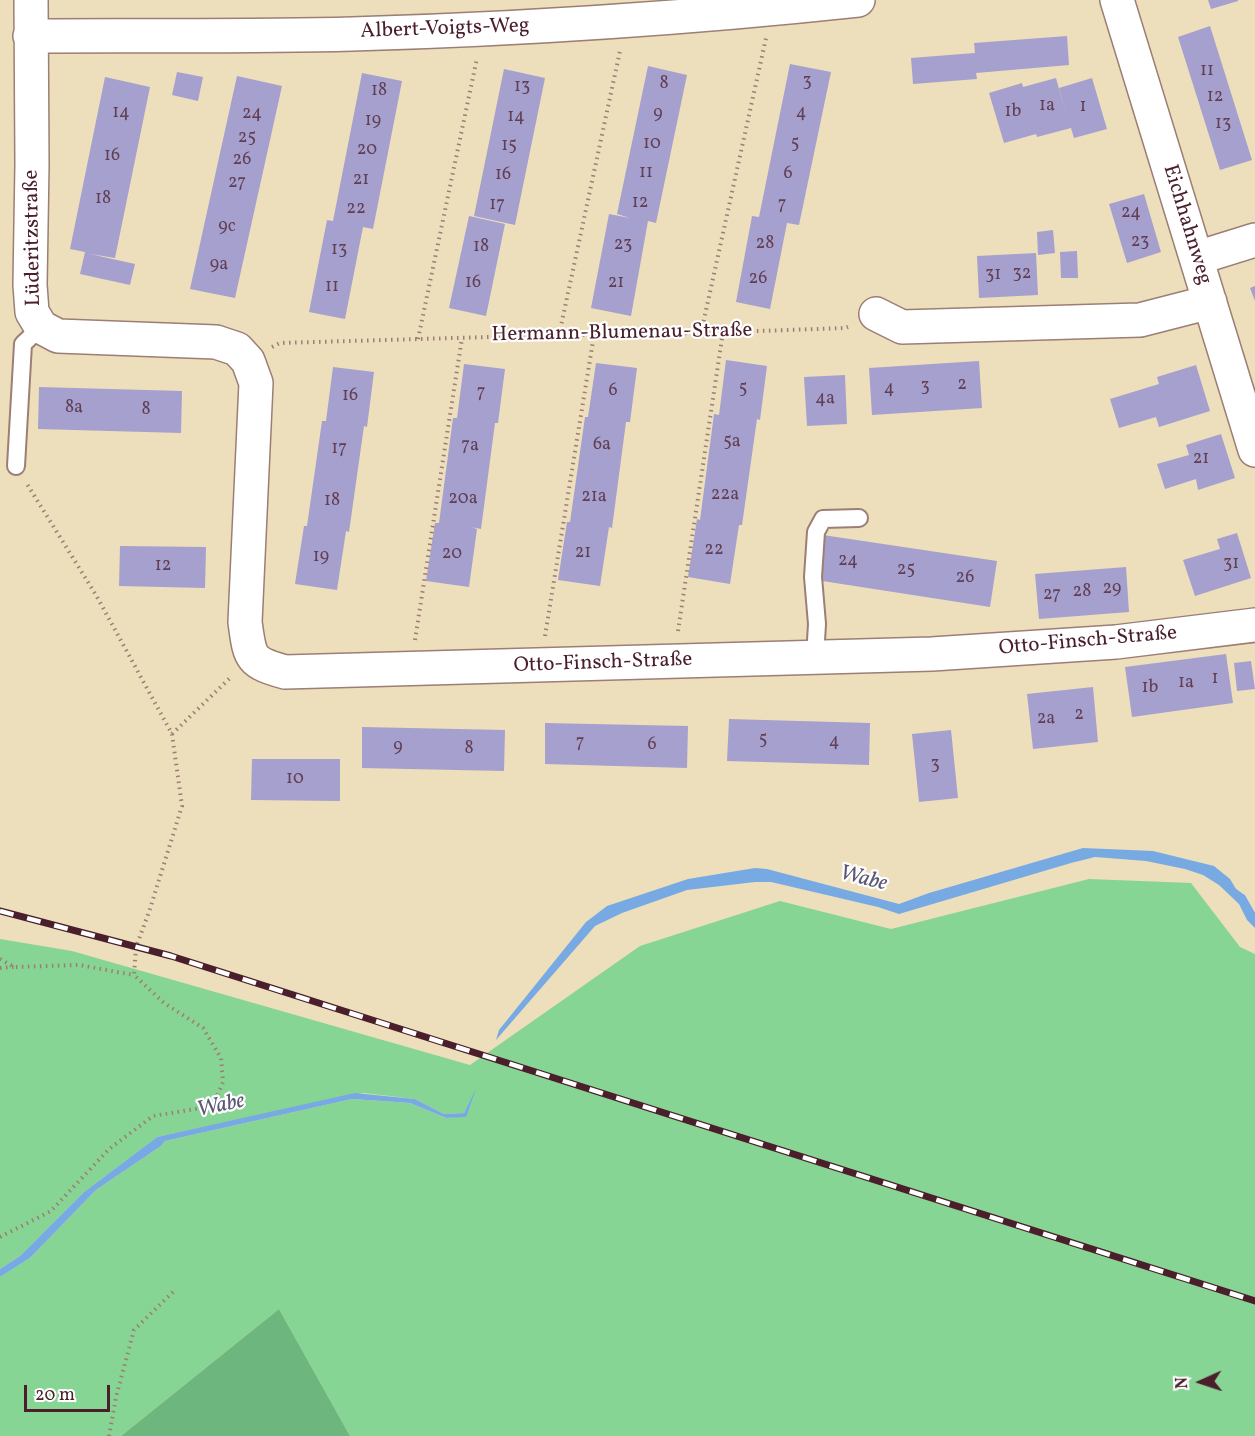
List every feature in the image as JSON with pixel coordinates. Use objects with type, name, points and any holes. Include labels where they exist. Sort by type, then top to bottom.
[{"type":"street","name":"Lüderitzstraße","points":[[31,0],[30,285],[32,312],[41,327]]},
{"type":"street","name":"Albert-Voigts-Weg","points":[[30,36],[351,34],[483,29],[627,21],[858,0]]},
{"type":"street","name":"Eichhahnweg","points":[[1117,0],[1255,450]]},
{"type":"street","points":[[1197,258],[1255,240]]},
{"type":"street","points":[[876,314],[902,327],[1140,320],[1210,302]]},
{"type":"street","points":[[41,327],[58,336],[216,342],[237,349],[248,361],[256,383],[245,622],[252,656]]},
{"type":"street","name":"Otto-Finsch-Straße","points":[[252,656],[264,666],[285,672],[932,654],[1116,642],[1255,625]]},
{"type":"lane","name":"Lüderitzstraße","points":[[16,466],[23,344],[41,327]]},
{"type":"lane","points":[[815,657],[817,624],[813,577],[816,532],[823,519],[859,518]]},
{"type":"path","points":[[701,333],[772,9]]},
{"type":"path","points":[[559,334],[627,21]]},
{"type":"path","points":[[418,339],[483,29]]},
{"type":"path","name":"Hermann-Blumenau-Straße","points":[[248,361],[279,343],[845,328],[876,314]]},
{"type":"path","points":[[673,662],[723,332]]},
{"type":"path","points":[[540,665],[594,335]]},
{"type":"path","points":[[411,669],[462,338]]},
{"type":"path","points":[[16,466],[96,595],[172,734],[182,806],[136,947],[135,975]]},
{"type":"path","points":[[172,734],[252,656]]},
{"type":"path","points":[[0,959],[14,967]]},
{"type":"path","points":[[0,968],[80,965],[135,975],[164,1003],[203,1028],[221,1058],[223,1082],[213,1106],[153,1116],[109,1149],[51,1211],[0,1237]]},
{"type":"path","points":[[109,1436],[116,1397],[134,1330],[176,1289]]},
{"type":"green space","points":[[1089,879],[1191,883],[1240,947],[1255,954],[1255,1436],[350,1436],[279,1309],[121,1436],[0,1436],[0,1277],[30,1258],[96,1190],[165,1141],[352,1099],[410,1103],[446,1118],[467,1116],[474,1095],[464,1113],[444,1114],[415,1099],[363,1093],[157,1137],[84,1192],[20,1256],[0,1269],[0,939],[72,951],[470,1065],[640,946],[780,901],[891,929]]},
{"type":"green space","points":[[279,1309],[350,1436],[121,1436]]},
{"type":"water","points":[[1083,848],[1153,851],[1214,866],[1230,879],[1255,921],[1255,928],[1247,920],[1239,904],[1219,885],[1203,875],[1146,861],[1095,857],[899,914],[771,882],[687,890],[622,913],[595,926],[496,1040],[499,1030],[586,922],[607,906],[688,879],[755,868],[767,869],[899,904]]},
{"type":"water","points":[[476,1089],[465,1117],[446,1118],[410,1103],[352,1099],[165,1141],[96,1190],[30,1258],[0,1277],[0,1269],[20,1256],[84,1192],[157,1137],[355,1093],[415,1099],[444,1114],[464,1113]]},
{"type":"building","points":[[1208,0],[1238,0],[1238,1],[1211,9]]},
{"type":"building","points":[[1210,26],[1252,160],[1220,170],[1178,37]]},
{"type":"building","points":[[1067,36],[1069,65],[976,73],[977,79],[913,84],[911,58],[975,53],[974,43]]},
{"type":"building","points":[[790,64],[831,72],[799,225],[787,223],[770,309],[736,302],[752,216],[759,217]]},
{"type":"building","points":[[648,66],[687,75],[656,223],[648,221],[631,316],[591,308],[609,214],[630,218],[617,214]]},
{"type":"building","points":[[504,69],[545,78],[515,225],[474,216]]},
{"type":"building","points":[[177,72],[203,77],[198,101],[172,95]]},
{"type":"building","points":[[362,73],[402,81],[373,229],[363,227],[345,319],[309,312],[327,220],[333,221]]},
{"type":"building","points":[[237,76],[282,86],[235,298],[190,289]]},
{"type":"building","points":[[105,77],[150,87],[115,258],[90,254],[135,264],[130,285],[80,274],[85,252],[70,249]]},
{"type":"building","points":[[1056,78],[1068,121],[1059,88],[1092,78],[1107,129],[1074,138],[1071,128],[1004,143],[989,93],[1022,83],[1023,87]]},
{"type":"building","points":[[1144,194],[1161,252],[1127,263],[1109,204]]},
{"type":"building","points":[[469,216],[505,224],[486,316],[449,308]]},
{"type":"building","points":[[1053,230],[1055,253],[1038,255],[1037,232]]},
{"type":"building","points":[[1077,251],[1078,278],[1061,278],[1060,252]]},
{"type":"building","points":[[1036,253],[1038,295],[979,298],[977,256]]},
{"type":"building","points":[[1255,286],[1255,301],[1250,288]]},
{"type":"building","points":[[726,360],[767,366],[760,420],[757,419],[742,525],[739,525],[730,584],[688,577],[697,519],[700,520],[714,414],[719,415]]},
{"type":"building","points":[[979,361],[982,408],[872,415],[869,368]]},
{"type":"building","points":[[596,363],[637,368],[630,422],[626,422],[612,528],[609,527],[600,586],[558,580],[567,522],[570,522],[585,417],[588,417]]},
{"type":"building","points":[[464,364],[505,369],[498,423],[495,423],[481,529],[471,527],[477,529],[469,587],[426,581],[435,523],[439,523],[453,418],[457,418]]},
{"type":"building","points":[[1196,365],[1210,411],[1159,427],[1156,417],[1119,428],[1110,399],[1159,384],[1157,377]]},
{"type":"building","points":[[333,367],[374,372],[367,427],[364,426],[349,532],[346,531],[337,590],[295,584],[304,526],[307,526],[322,421],[326,421]]},
{"type":"building","points":[[845,375],[847,424],[807,426],[804,377]]},
{"type":"building","points":[[39,387],[182,391],[181,433],[38,429]]},
{"type":"building","points":[[1221,434],[1235,478],[1198,490],[1196,479],[1165,489],[1157,464],[1189,455],[1186,445]]},
{"type":"building","points":[[1237,533],[1251,578],[1195,596],[1183,560],[1220,549],[1217,539]]},
{"type":"building","points":[[823,535],[997,561],[990,607],[816,580]]},
{"type":"building","points":[[120,546],[206,547],[205,588],[119,586]]},
{"type":"building","points":[[1126,567],[1129,612],[1039,619],[1035,574]]},
{"type":"building","points":[[1226,654],[1233,703],[1132,717],[1125,667]]},
{"type":"building","points":[[1251,661],[1255,689],[1237,691],[1234,663]]},
{"type":"building","points":[[1093,687],[1098,742],[1033,749],[1027,694]]},
{"type":"building","points":[[729,719],[870,723],[869,765],[727,761]]},
{"type":"building","points":[[545,723],[688,726],[687,768],[545,764]]},
{"type":"building","points":[[362,727],[505,730],[504,771],[362,768]]},
{"type":"building","points":[[951,730],[958,798],[919,802],[912,734]]},
{"type":"building","points":[[252,759],[340,759],[340,801],[251,800]]},
{"type":"waterway","name":"Wabe","points":[[1232,891],[1242,898],[1255,921]]},
{"type":"railway","points":[[0,911],[171,956],[1255,1301]]}]
